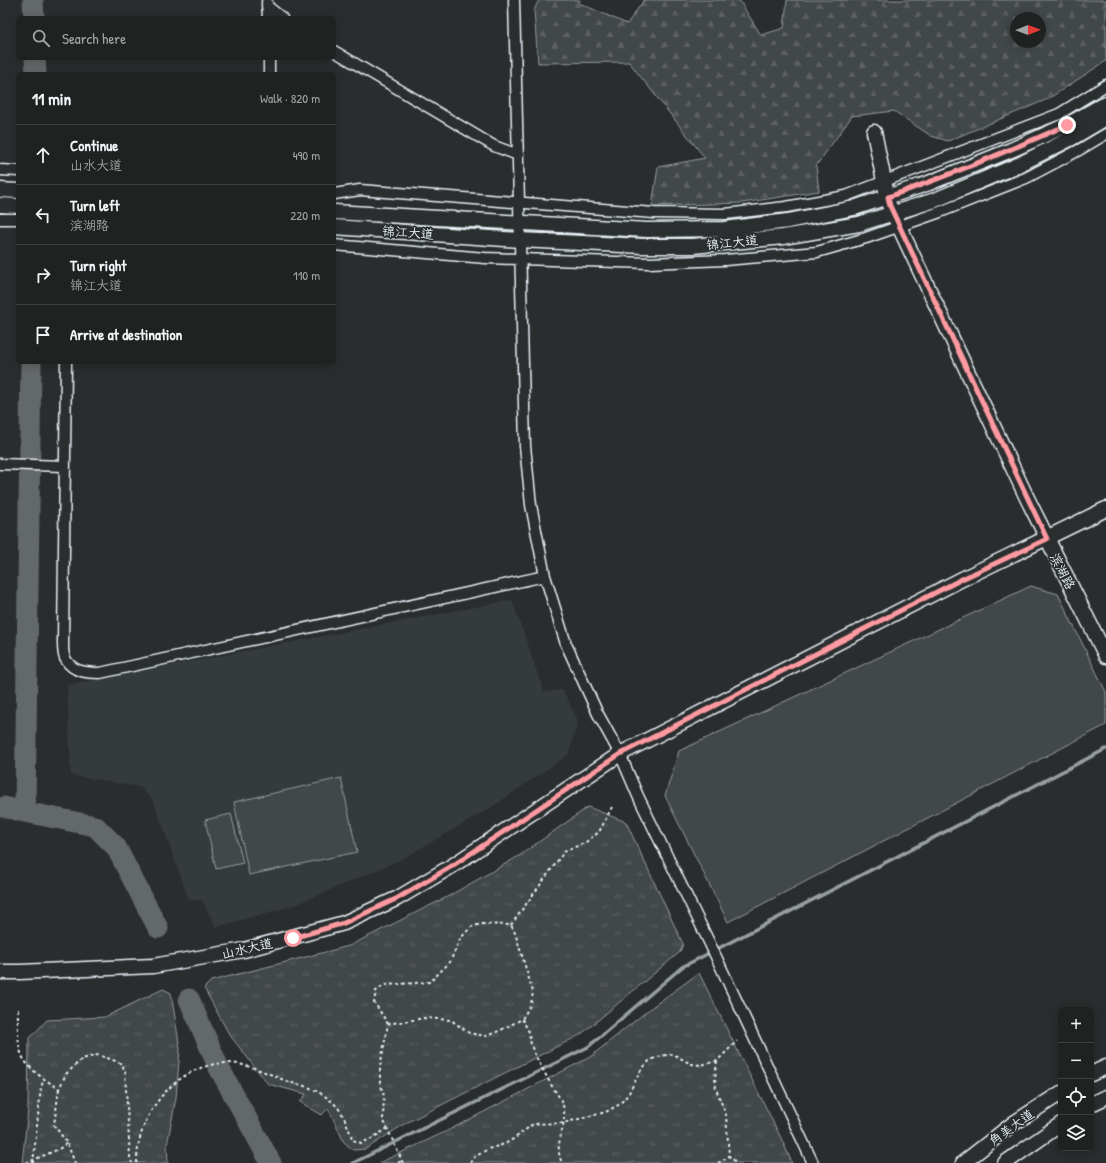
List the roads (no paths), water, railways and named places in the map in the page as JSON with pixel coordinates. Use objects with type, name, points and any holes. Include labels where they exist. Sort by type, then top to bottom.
[{"type":"street","points":[[514,0],[525,446],[531,505],[545,576],[566,644],[598,714],[620,754],[638,796],[710,944],[813,1163]]},
{"type":"street","points":[[267,3],[268,16]]},
{"type":"street","points":[[267,3],[280,16]]},
{"type":"street","points":[[336,52],[494,146],[518,155]]},
{"type":"street","points":[[269,60],[269,72]]},
{"type":"street","points":[[336,194],[360,190],[518,202],[560,207],[654,213],[725,214],[786,207],[846,196],[1059,114],[1106,85]]},
{"type":"street","name":"锦江大道","points":[[336,212],[646,230],[725,229],[788,221],[854,208],[929,183],[1011,150],[1067,125],[1106,103]]},
{"type":"street","name":"锦江大道","points":[[336,227],[520,240],[642,246],[693,246],[814,232],[860,224],[935,200],[1018,165],[1072,138],[1106,118]]},
{"type":"street","name":"滨湖路","points":[[874,132],[884,181],[893,213],[1047,539],[1106,656]]},
{"type":"street","points":[[336,245],[485,258],[649,263],[726,260],[817,252],[866,238],[1026,178],[1106,134]]},
{"type":"street","points":[[0,170],[16,171]]},
{"type":"street","points":[[0,190],[16,191]]},
{"type":"street","points":[[0,205],[16,206]]},
{"type":"street","points":[[0,219],[16,219]]},
{"type":"street","points":[[66,364],[63,644],[65,659],[75,669],[86,673],[108,671],[545,576]]},
{"type":"street","points":[[3,464],[64,466]]},
{"type":"street","name":"山水大道","points":[[0,972],[153,966],[244,950],[344,923],[398,898],[452,866],[620,754],[962,579],[1106,510]]},
{"type":"street","points":[[1094,1073],[1106,1067]]},
{"type":"street","name":"角美大道","points":[[963,1163],[1014,1123],[1058,1095]]},
{"type":"street","points":[[1094,1103],[1106,1097]]},
{"type":"street","name":"角美大道","points":[[1005,1163],[1058,1126]]},
{"type":"waterway","points":[[33,0],[34,16]]},
{"type":"waterway","points":[[35,60],[36,72]]},
{"type":"waterway","points":[[31,364],[25,812],[95,826],[116,847],[158,928]]},
{"type":"waterway","points":[[353,1163],[588,1047],[682,967],[1106,749]]},
{"type":"waterway","points":[[4,807],[25,812]]},
{"type":"waterway","points":[[189,999],[218,1066],[271,1163]]}]
